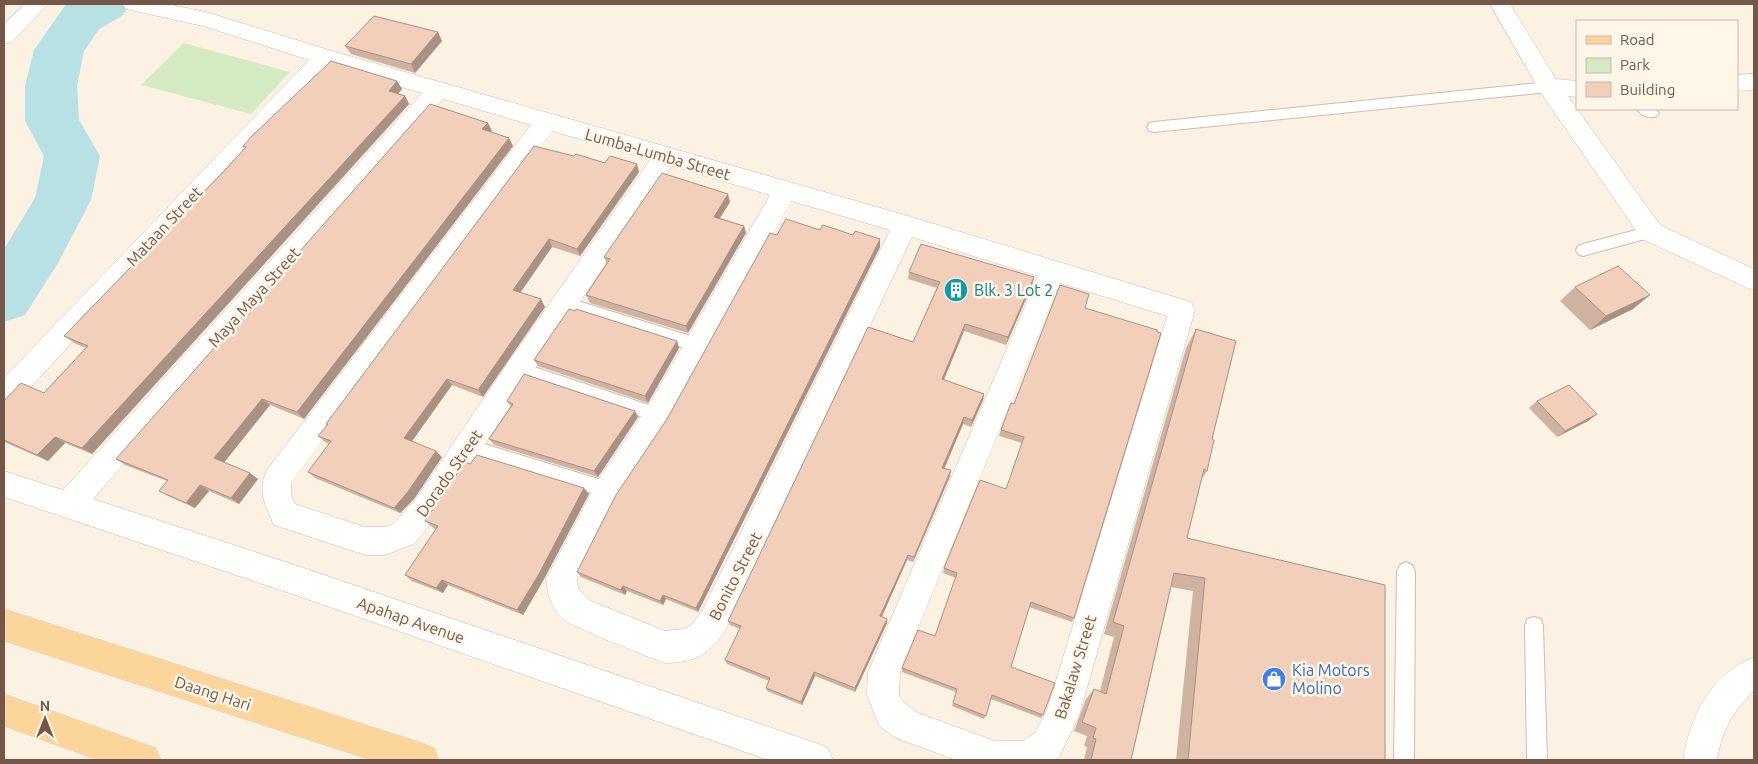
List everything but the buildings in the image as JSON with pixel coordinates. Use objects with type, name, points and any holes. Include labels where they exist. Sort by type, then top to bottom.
[{"type":"main road","name":"Daang Hari","points":[[4,625],[422,760]]},
{"type":"main road","points":[[4,710],[144,760]]},
{"type":"street","points":[[4,37],[37,4]]},
{"type":"street","name":"Lumba-Lumba Street","points":[[133,4],[206,19],[325,57],[905,225],[1182,310]]},
{"type":"street","points":[[1500,4],[1549,87],[1651,232],[1754,281]]},
{"type":"street","name":"Mataan Street","points":[[4,396],[325,57]]},
{"type":"street","points":[[1738,83],[1754,82]]},
{"type":"street","points":[[1549,87],[1576,89]]},
{"type":"street","name":"Maya Maya Street","points":[[69,505],[438,90]]},
{"type":"street","name":"Dorado Street","points":[[546,122],[277,479],[276,496],[285,515],[365,541],[385,541],[403,534],[425,510],[519,369],[666,156]]},
{"type":"street","name":"Bonito Street","points":[[785,190],[658,415],[608,490],[561,579],[563,596],[578,611],[665,646],[687,645],[703,636],[715,618],[905,225]]},
{"type":"street","name":"Bakalaw Street","points":[[1053,270],[884,672],[883,696],[891,714],[908,726],[995,758],[1027,758],[1047,745],[1062,716],[1182,310]]},
{"type":"street","name":"Apahap Avenue","points":[[4,484],[311,586],[816,760]]},
{"type":"street","points":[[1700,760],[1703,743],[1715,712],[1738,681],[1754,673]]},
{"type":"lane","points":[[1154,127],[1549,87]]},
{"type":"lane","points":[[1582,250],[1651,232]]},
{"type":"lane","points":[[565,303],[697,345]]},
{"type":"lane","points":[[519,369],[658,415]]},
{"type":"lane","points":[[468,447],[608,490]]},
{"type":"lane","points":[[1404,760],[1406,571]]},
{"type":"lane","points":[[1534,626],[1537,760]]},
{"type":"green space","points":[[184,43],[290,72],[251,114],[141,85]]},
{"type":"waterway","points":[[4,297],[37,247],[63,200],[72,156],[52,121],[51,86],[59,50],[81,17],[105,4]]},
{"type":"place","name":"Blk. 3 Lot 2","points":[[956,290]]},
{"type":"place","name":"Kia Motors Molino","points":[[1274,679]]}]
